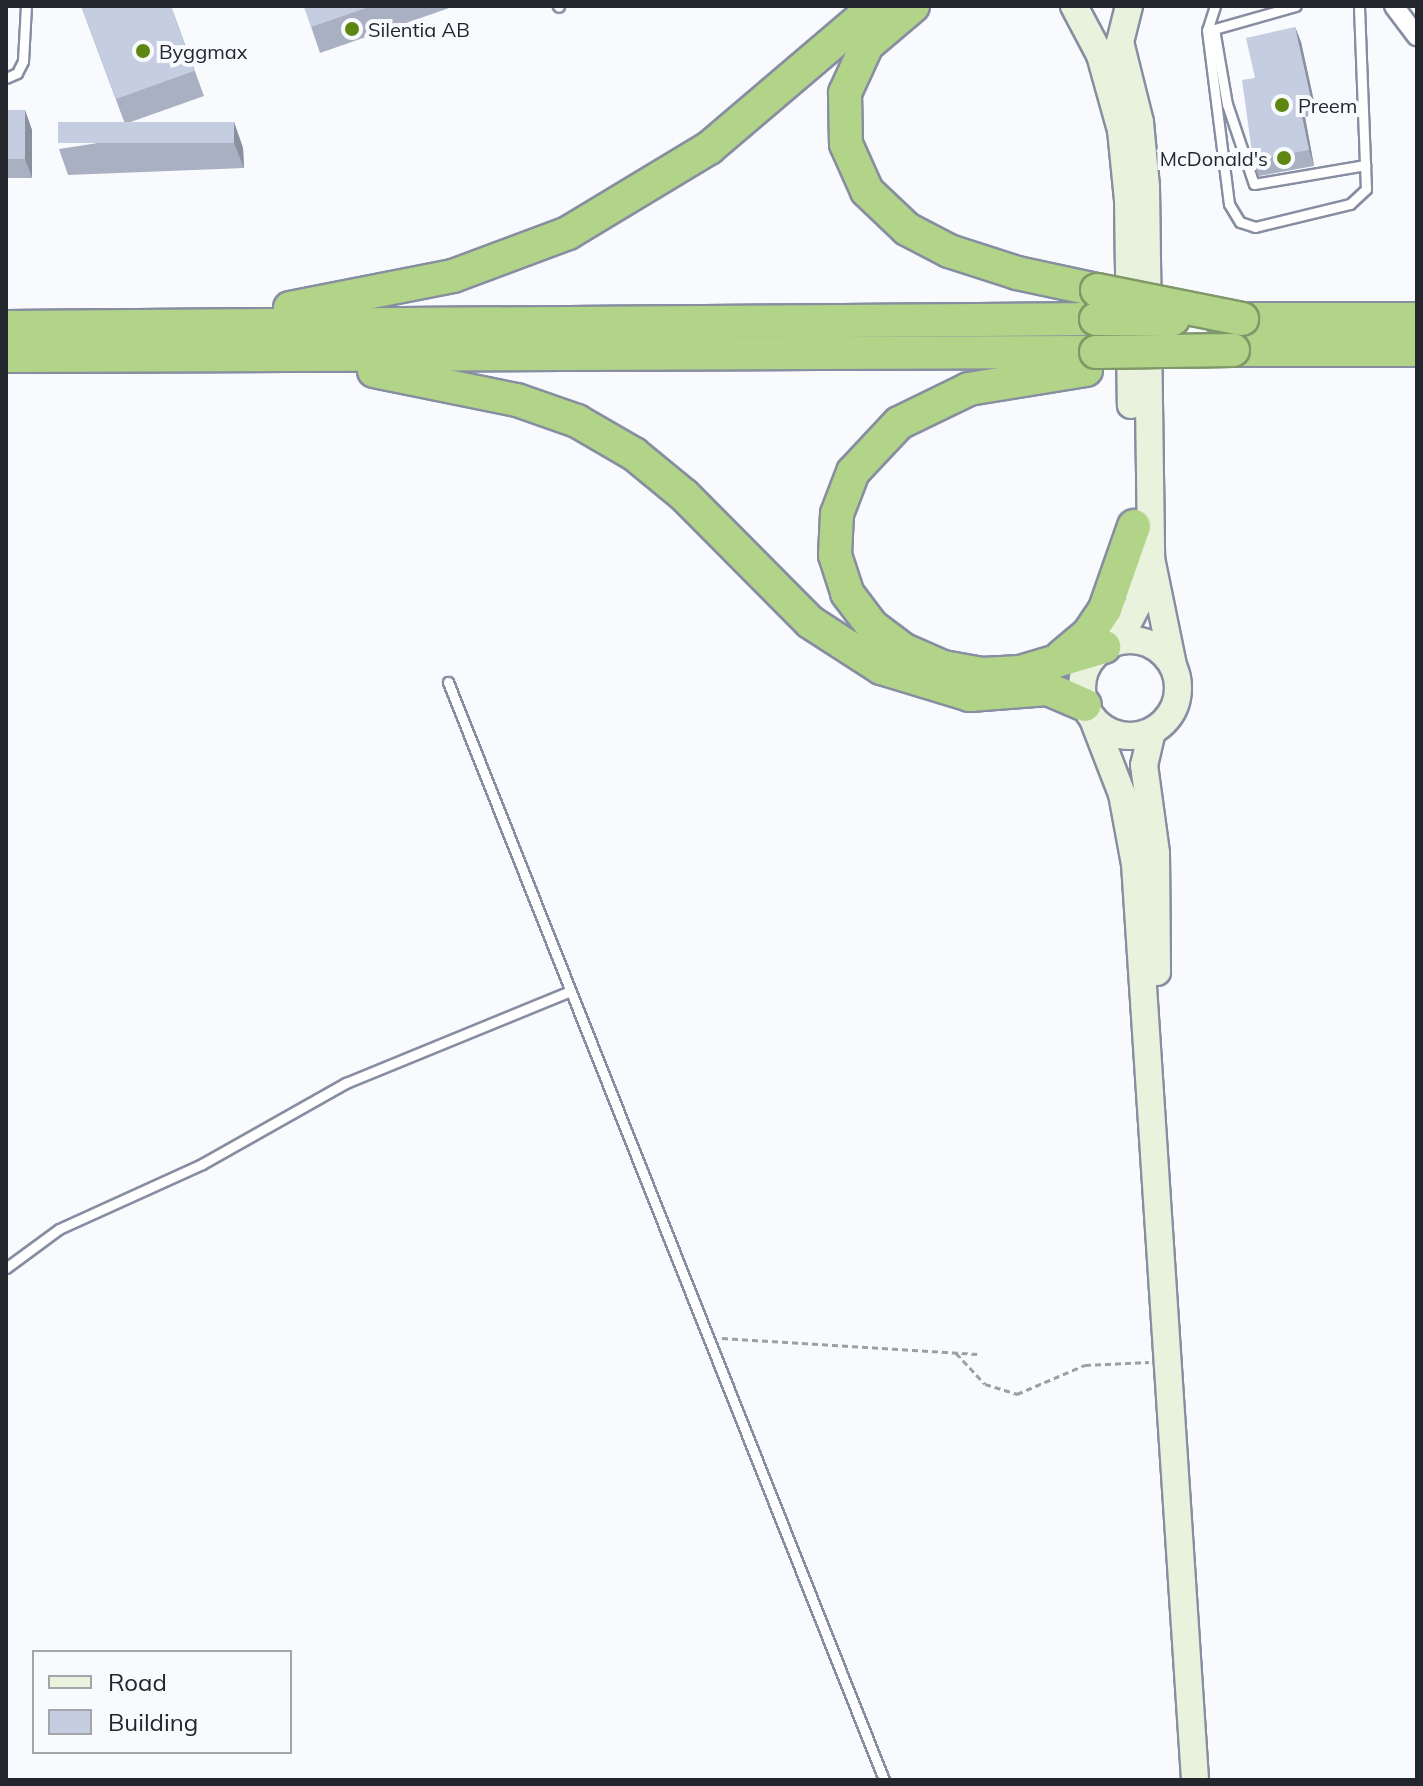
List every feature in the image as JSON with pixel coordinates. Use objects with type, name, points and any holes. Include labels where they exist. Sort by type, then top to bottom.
[{"type":"highway","points":[[153,326],[399,290],[491,264],[568,233],[709,148],[876,6]]},
{"type":"highway","points":[[913,6],[867,45],[845,93],[846,144],[867,191],[907,229],[949,251],[1017,273],[1096,305]]},
{"type":"highway","points":[[6,327],[1096,305],[1231,319],[1417,319]]},
{"type":"highway","points":[[6,356],[1097,360],[1311,350],[1417,350]]},
{"type":"highway","points":[[290,357],[438,382],[577,421],[634,454],[674,486],[810,622],[858,655],[899,676],[947,691],[989,697],[1048,689],[1089,712]]},
{"type":"highway","points":[[1097,360],[992,383],[920,409],[866,453],[837,514],[835,555],[847,593],[888,640],[922,659],[964,672],[1001,674],[1048,667],[1112,644]]},
{"type":"highway","points":[[1048,667],[1101,616],[1134,526]]},
{"type":"main road","points":[[1074,6],[1108,79],[1125,163],[1134,526],[1139,602],[1112,644],[1084,673],[1089,712],[1115,772],[1133,839],[1153,1108],[1165,1362],[1195,1780]]},
{"type":"main road","points":[[1081,6],[1102,12],[1129,6],[1120,42],[1134,93],[1145,175],[1151,558],[1178,681],[1175,706],[1152,731],[1144,765],[1156,853],[1153,1108]]},
{"type":"main road","points":[[1112,644],[1147,642],[1173,665]]},
{"type":"main road","points":[[1089,712],[1121,735],[1152,731]]},
{"type":"street","points":[[1394,6],[1417,36]]},
{"type":"lane","points":[[6,78],[17,73],[23,61],[26,6]]},
{"type":"lane","points":[[1215,6],[1211,30],[1229,204],[1240,222],[1255,227],[1350,204],[1366,189],[1359,6]]},
{"type":"lane","points":[[1211,30],[1296,6]]},
{"type":"lane","points":[[1211,30],[1227,104],[1254,184],[1365,165]]},
{"type":"lane","points":[[448,682],[568,992],[710,1338],[884,1780]]},
{"type":"lane","points":[[6,1268],[59,1229],[202,1164],[346,1083],[568,992]]},
{"type":"path","points":[[710,1338],[978,1354]]},
{"type":"path","points":[[956,1353],[985,1384],[1017,1394],[1085,1365],[1165,1362]]},
{"type":"building","name":"Byggmax","points":[[81,6],[171,6],[194,71],[116,99]]},
{"type":"building","points":[[304,6],[372,6],[311,27]]},
{"type":"building","points":[[1295,27],[1311,99],[1299,102],[1309,150],[1253,160],[1242,80],[1255,78],[1246,38]]},
{"type":"building","points":[[6,110],[25,110],[25,159],[6,159]]},
{"type":"building","points":[[58,122],[234,122],[234,143],[58,143]]},
{"type":"place","name":"Silentia AB","points":[[352,29]]},
{"type":"place","name":"Byggmax","points":[[143,51]]},
{"type":"place","name":"Preem","points":[[1282,105]]},
{"type":"place","name":"McDonald's","points":[[1284,158]]}]
